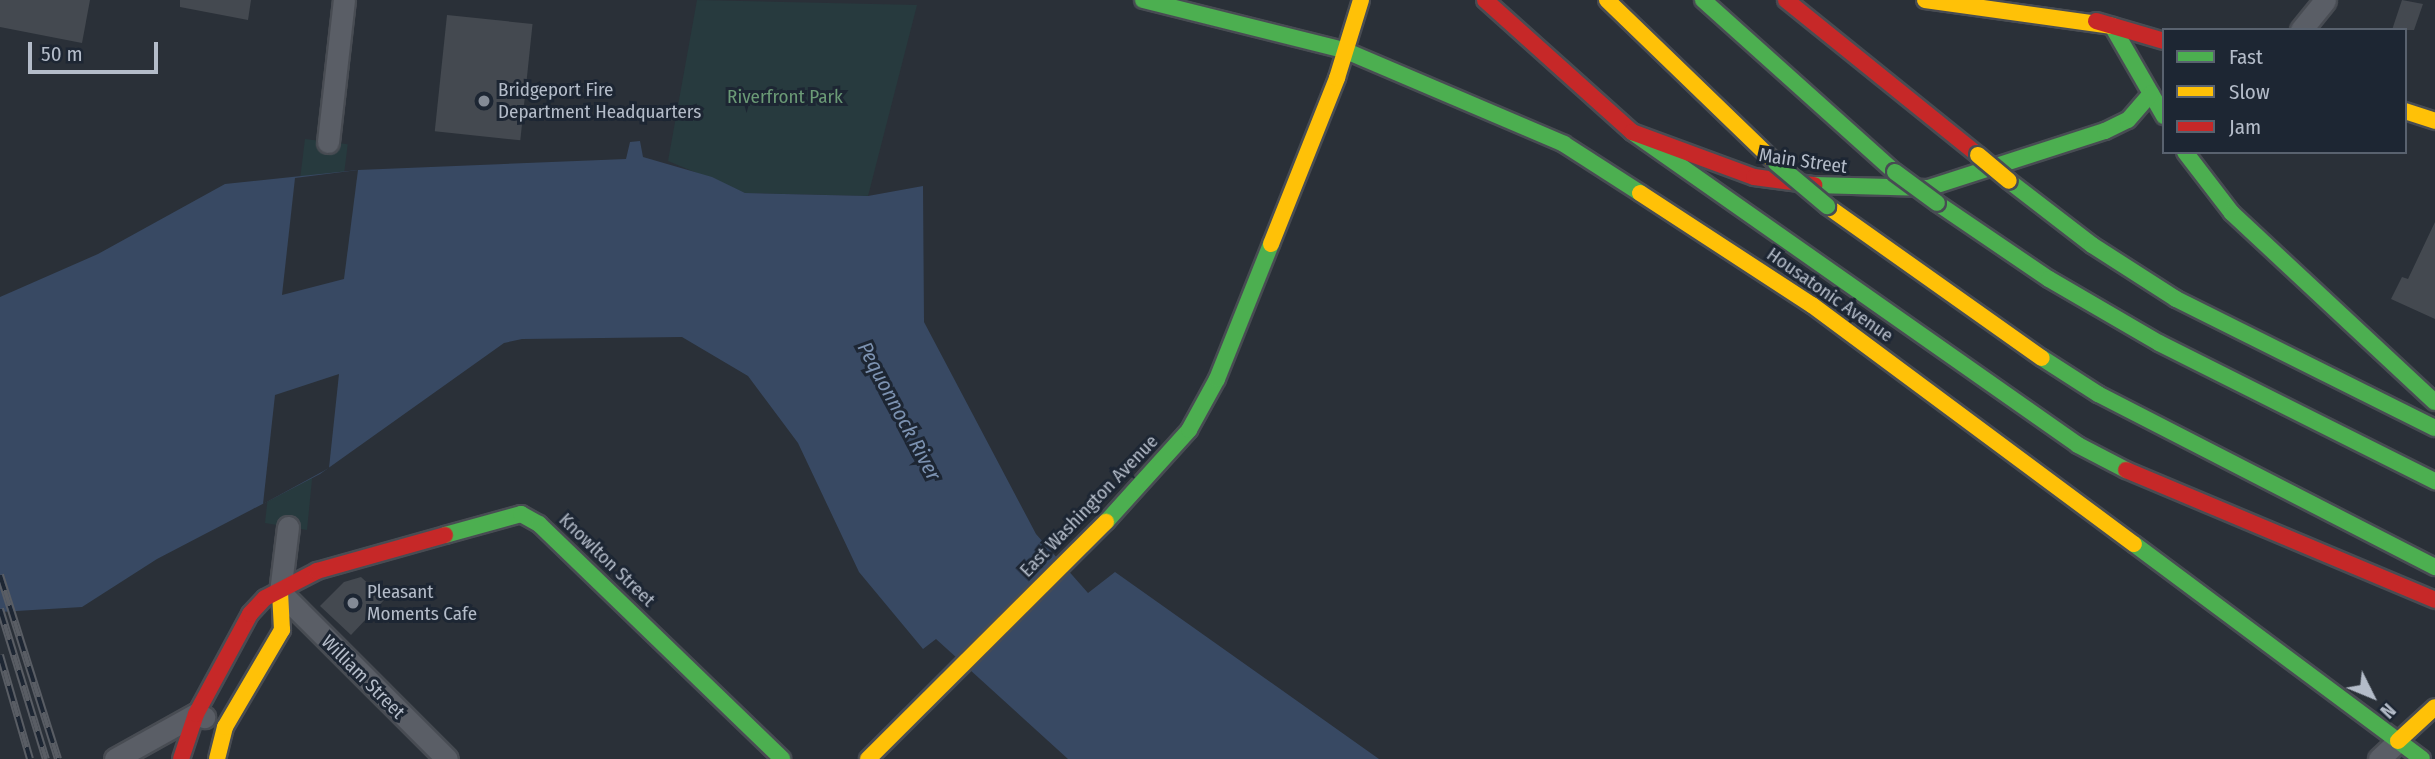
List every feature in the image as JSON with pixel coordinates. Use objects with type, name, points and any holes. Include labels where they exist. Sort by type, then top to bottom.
[{"type":"main road","name":"Housatonic Avenue","points":[[1143,0],[1344,50],[1564,144],[1667,208],[1812,305],[2422,759]]},
{"type":"main road","name":"East Washington Avenue","points":[[867,759],[1148,481],[1189,430],[1217,379],[1361,0]]},
{"type":"main road","name":"Main Street","points":[[1485,0],[1632,132],[1754,177],[1845,190],[1928,188],[2105,131],[2128,120],[2162,79]]},
{"type":"main road","points":[[1607,0],[1776,163],[1827,206],[1994,327],[2098,394],[2435,567]]},
{"type":"main road","points":[[1703,0],[1795,88],[1895,172],[2049,279],[2159,343],[2435,481]]},
{"type":"main road","points":[[1786,0],[2092,245],[2176,299],[2435,428]]},
{"type":"main road","points":[[2034,0],[2162,40]]},
{"type":"main road","points":[[1938,1],[2112,26]]},
{"type":"main road","points":[[2112,26],[2162,113]]},
{"type":"main road","points":[[2407,112],[2435,121]]},
{"type":"main road","points":[[1632,132],[1880,310],[2108,462],[2435,600]]},
{"type":"main road","points":[[2187,154],[2232,214],[2435,402]]},
{"type":"main road","name":"Knowlton Street","points":[[181,759],[195,713],[250,614],[317,571],[521,514],[540,524],[782,759]]},
{"type":"main road","points":[[217,759],[225,727],[282,631],[281,592]]},
{"type":"main road","points":[[2398,741],[2435,706]]},
{"type":"street","points":[[328,142],[344,0]]},
{"type":"street","points":[[2303,28],[2325,0]]},
{"type":"street","points":[[281,592],[288,527]]},
{"type":"street","name":"William Street","points":[[281,592],[447,759]]},
{"type":"street","points":[[114,759],[195,713],[225,727]]},
{"type":"street","points":[[2379,759],[2398,741]]},
{"type":"green space","name":"Riverfront Park","points":[[697,0],[917,5],[868,196],[745,193],[668,161]]},
{"type":"green space","points":[[305,139],[348,144],[329,298],[286,293]]},
{"type":"green space","points":[[322,378],[307,530],[265,523],[279,395]]},
{"type":"water","name":"Pequonnock River","points":[[640,141],[643,157],[712,177],[745,193],[868,196],[923,186],[924,322],[1036,534],[1088,593],[1115,572],[1379,759],[1068,759],[936,639],[923,649],[859,572],[798,443],[748,376],[682,337],[522,339],[504,343],[320,474],[157,559],[82,607],[0,612],[0,297],[98,254],[225,184],[358,170],[626,159],[630,142]]},
{"type":"pier","points":[[358,170],[344,279],[282,295],[295,178]]},
{"type":"pier","points":[[339,374],[329,468],[263,504],[275,395]]},
{"type":"building","points":[[0,0],[90,0],[82,43],[0,27]]},
{"type":"building","points":[[180,0],[251,0],[248,20],[180,7]]},
{"type":"building","points":[[2402,0],[2423,4],[2414,30],[2393,28]]},
{"type":"building","name":"Bridgeport Fire Department Headquarters","points":[[447,15],[533,24],[520,140],[435,131]]},
{"type":"building","points":[[2435,222],[2435,319],[2391,299],[2402,277],[2408,279]]},
{"type":"building","name":"Pleasant Moments Cafe","points":[[361,577],[385,599],[351,635],[320,606],[344,582]]},
{"type":"railway","points":[[0,575],[58,759]]},
{"type":"railway","points":[[0,609],[46,759]]},
{"type":"railway","points":[[0,655],[30,759]]},
{"type":"traffic: fast","points":[[1143,0],[1344,50],[1564,144],[1640,193]]},
{"type":"traffic: fast","points":[[1703,0],[1895,172]]},
{"type":"traffic: fast","points":[[2112,26],[2162,113]]},
{"type":"traffic: fast","points":[[1814,185],[1928,188],[2105,131],[2128,120],[2151,94]]},
{"type":"traffic: fast","points":[[1632,132],[2078,445],[2126,470]]},
{"type":"traffic: fast","points":[[2187,154],[2232,213],[2435,402]]},
{"type":"traffic: fast","points":[[1776,163],[1827,206]]},
{"type":"traffic: fast","points":[[1895,172],[1937,203]]},
{"type":"traffic: fast","points":[[2009,181],[2092,245],[2176,299],[2435,428]]},
{"type":"traffic: fast","points":[[1937,203],[2049,279],[2159,343],[2435,481]]},
{"type":"traffic: fast","points":[[1106,522],[1189,430],[1217,379],[1271,244]]},
{"type":"traffic: fast","points":[[2042,358],[2098,394],[2435,567]]},
{"type":"traffic: fast","points":[[445,535],[521,514],[539,524],[782,759]]},
{"type":"traffic: fast","points":[[2134,544],[2422,759]]},
{"type":"traffic: slow","points":[[1271,244],[1337,78],[1361,0]]},
{"type":"traffic: slow","points":[[1607,0],[1776,163]]},
{"type":"traffic: slow","points":[[1925,0],[2112,26]]},
{"type":"traffic: slow","points":[[2407,112],[2435,121]]},
{"type":"traffic: slow","points":[[1978,155],[2009,181]]},
{"type":"traffic: slow","points":[[1640,193],[1812,305],[2134,544]]},
{"type":"traffic: slow","points":[[1827,206],[2042,358]]},
{"type":"traffic: slow","points":[[868,759],[1106,522]]},
{"type":"traffic: slow","points":[[217,759],[225,727],[282,630],[280,592]]},
{"type":"traffic: slow","points":[[2398,741],[2435,707]]},
{"type":"traffic: jam","points":[[1485,0],[1632,132],[1754,177],[1814,185]]},
{"type":"traffic: jam","points":[[1786,0],[1978,155]]},
{"type":"traffic: jam","points":[[2096,21],[2162,40]]},
{"type":"traffic: jam","points":[[2126,470],[2435,600]]},
{"type":"traffic: jam","points":[[181,759],[196,714],[250,614],[265,598],[317,571],[445,535]]},
{"type":"place","name":"Bridgeport Fire Department Headquarters","points":[[484,101]]},
{"type":"place","name":"Pleasant Moments Cafe","points":[[353,603]]}]
